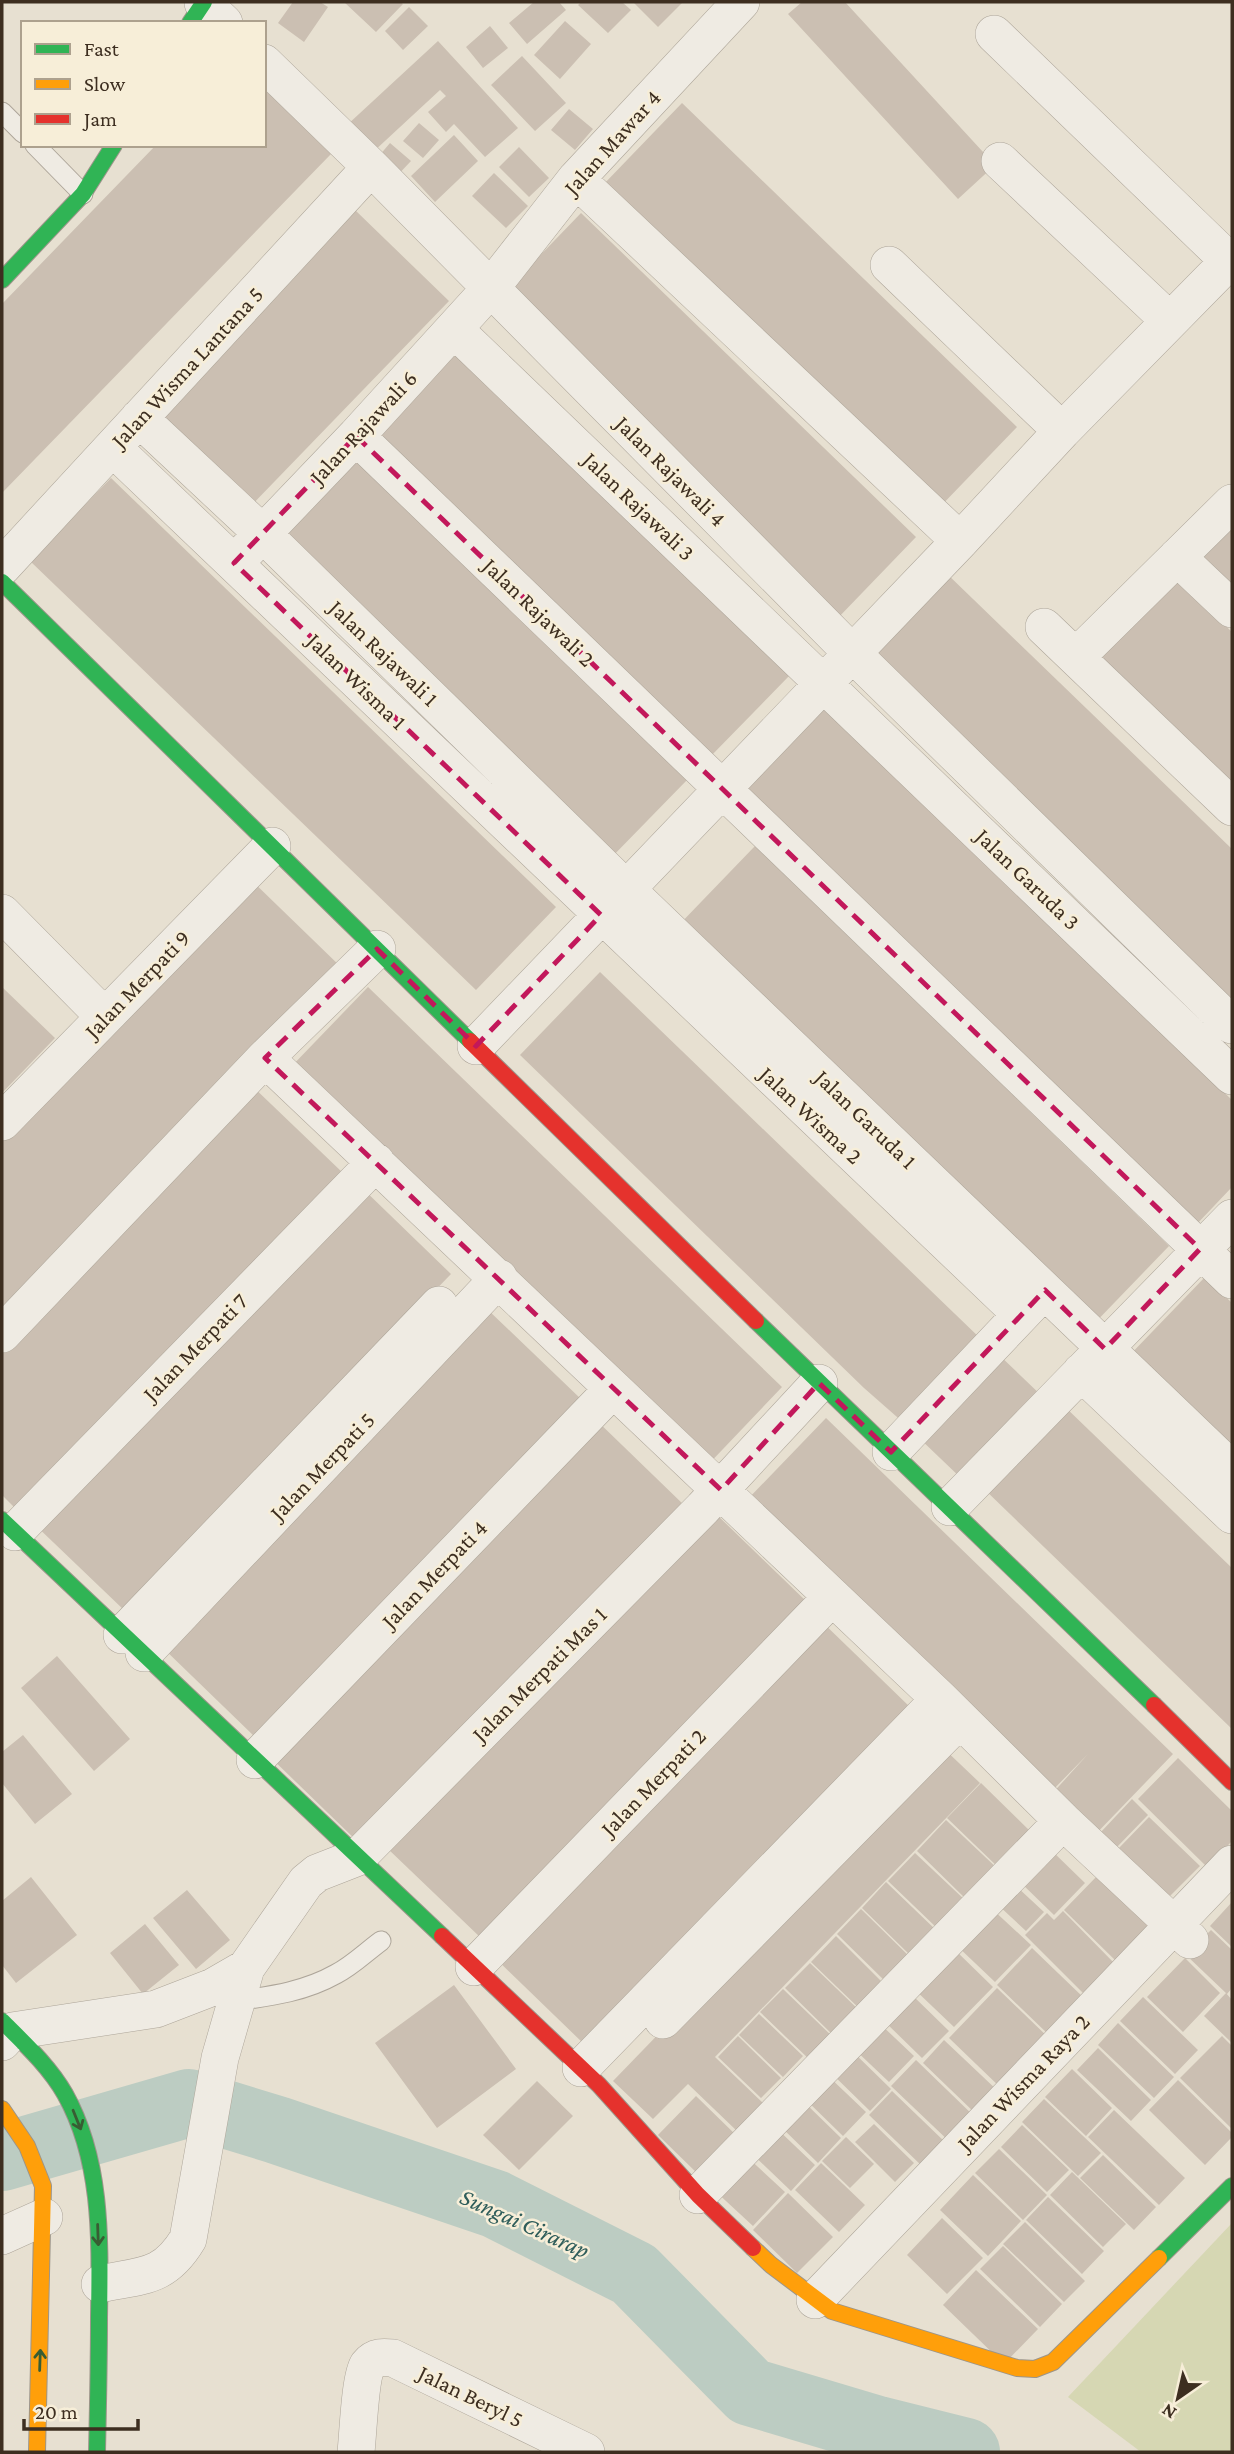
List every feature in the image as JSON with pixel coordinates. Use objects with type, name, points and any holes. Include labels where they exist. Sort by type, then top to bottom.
[{"type":"street","points":[[191,21],[203,2],[222,21]]},
{"type":"street","name":"Jalan Mawar 4","points":[[490,289],[576,179],[741,2]]},
{"type":"street","points":[[476,1046],[1062,431],[1231,260],[994,34]]},
{"type":"street","name":"Jalan Rajawali 4","points":[[266,64],[852,653]]},
{"type":"street","points":[[2,280],[83,194],[113,147]]},
{"type":"street","points":[[1000,161],[1170,321]]},
{"type":"street","name":"Jalan Wisma Lantana 5","points":[[2,567],[371,167]]},
{"type":"street","points":[[576,179],[960,541]]},
{"type":"street","points":[[889,265],[1062,431]]},
{"type":"street","name":"Jalan Rajawali 6","points":[[234,563],[356,436],[490,289]]},
{"type":"street","name":"Jalan Rajawali 3","points":[[454,329],[824,683]]},
{"type":"street","name":"Jalan Rajawali 1","points":[[139,418],[263,534],[627,890]]},
{"type":"street","name":"Jalan Rajawali 2","points":[[356,436],[1232,1280]]},
{"type":"street","name":"Jalan Wisma 1","points":[[113,447],[601,915]]},
{"type":"street","points":[[1076,657],[1232,503]]},
{"type":"street","points":[[1177,556],[1232,609]]},
{"type":"street","points":[[2,582],[819,1383],[1232,1782]]},
{"type":"street","points":[[1044,627],[1232,807]]},
{"type":"street","name":"Jalan Garuda 3","points":[[852,653],[1232,1025]]},
{"type":"street","name":"Jalan Garuda 3","points":[[824,683],[1232,1076]]},
{"type":"street","name":"Jalan Merpati 9","points":[[2,1122],[272,846]]},
{"type":"street","name":"Jalan Garuda 1","points":[[627,890],[1093,1360]]},
{"type":"street","points":[[2,913],[95,1007]]},
{"type":"street","name":"Jalan Wisma 2","points":[[601,915],[1033,1302]]},
{"type":"street","points":[[2,1334],[265,1058],[377,948]]},
{"type":"street","points":[[265,1058],[1182,1932]]},
{"type":"street","name":"Jalan Merpati 7","points":[[8,1526],[376,1162]]},
{"type":"street","points":[[950,1507],[1232,1218]]},
{"type":"street","points":[[133,1644],[490,1270]]},
{"type":"street","points":[[891,1452],[1033,1302]]},
{"type":"street","points":[[1093,1360],[1232,1470]]},
{"type":"street","points":[[1093,1360],[1232,1515]]},
{"type":"street","name":"Jalan Merpati Mas 1","points":[[358,1857],[721,1490],[819,1383]]},
{"type":"street","name":"Jalan Merpati 4","points":[[255,1760],[613,1388]]},
{"type":"street","points":[[8,1526],[590,2076],[698,2195],[771,2265],[824,2306],[1017,2368],[1035,2369],[1053,2362],[1232,2186]]},
{"type":"street","name":"Jalan Merpati 2","points":[[474,1967],[832,1597]]},
{"type":"street","points":[[590,2076],[950,1709]]},
{"type":"street","points":[[698,2195],[1063,1821]]},
{"type":"street","points":[[100,2284],[157,2272],[175,2259],[182,2249],[191,2228],[208,2115],[220,2058],[241,1984],[306,1882],[317,1872],[358,1857]]},
{"type":"street","name":"Jalan Wisma Raya 2","points":[[824,2306],[1182,1932],[1232,1864]]},
{"type":"street","name":"Jalan Wisma Raya 2","points":[[1182,1932],[1232,1896]]},
{"type":"street","points":[[5,2031],[156,2008],[213,1987],[241,1984]]},
{"type":"street","points":[[5,2031],[53,2076],[73,2111],[93,2167],[100,2284],[97,2452]]},
{"type":"street","points":[[6,2114],[34,2157],[43,2202],[37,2452]]},
{"type":"street","points":[[2,2236],[43,2202]]},
{"type":"street","name":"Jalan Beryl 5","points":[[356,2452],[366,2368],[375,2359],[393,2358],[586,2452]]},
{"type":"lane","points":[[2,112],[21,131]]},
{"type":"lane","points":[[37,147],[83,194]]},
{"type":"lane","points":[[241,1984],[279,1995],[318,1984],[339,1973],[381,1941]]},
{"type":"highlighted area","points":[[356,436],[1200,1249],[1105,1349],[1045,1290],[891,1452],[819,1383],[721,1490],[265,1058],[377,949],[476,1046],[601,915],[234,563]]},
{"type":"green space","points":[[1232,2223],[1232,2452],[1141,2452],[1068,2397]]},
{"type":"building","points":[[293,2],[320,2],[328,7],[304,42],[278,23]]},
{"type":"building","points":[[344,2],[400,2],[403,4],[376,32]]},
{"type":"building","points":[[534,2],[559,2],[566,10],[527,44],[509,23]]},
{"type":"building","points":[[581,2],[622,2],[631,10],[608,33],[578,5]]},
{"type":"building","points":[[633,2],[683,2],[658,27]]},
{"type":"building","points":[[802,2],[845,2],[995,165],[958,199],[788,14]]},
{"type":"building","points":[[409,7],[428,26],[403,50],[385,31]]},
{"type":"building","points":[[565,21],[591,44],[560,79],[534,55]]},
{"type":"building","points":[[490,26],[508,48],[483,68],[466,47]]},
{"type":"building","points":[[438,41],[518,128],[485,157],[454,124],[446,132],[428,112],[446,96],[440,90],[372,153],[346,126]]},
{"type":"building","points":[[522,56],[566,103],[535,131],[491,85]]},
{"type":"building","points":[[266,91],[331,154],[2,493],[2,304],[154,147],[266,147]]},
{"type":"building","points":[[682,103],[1017,427],[937,510],[602,186]]},
{"type":"building","points":[[569,109],[593,129],[575,150],[551,130]]},
{"type":"building","points":[[419,123],[439,140],[423,158],[403,141]]},
{"type":"building","points":[[454,135],[478,161],[435,202],[411,176]]},
{"type":"building","points":[[390,143],[411,161],[393,180],[373,163]]},
{"type":"building","points":[[519,147],[549,178],[529,197],[499,167]]},
{"type":"building","points":[[494,173],[528,206],[506,228],[472,196]]},
{"type":"building","points":[[355,210],[449,301],[243,514],[148,423]]},
{"type":"building","points":[[581,213],[916,537],[836,620],[501,296]]},
{"type":"building","points":[[454,352],[789,676],[709,758],[374,435]]},
{"type":"building","points":[[352,456],[687,780],[607,862],[271,539]]},
{"type":"building","points":[[111,478],[556,907],[476,990],[30,561]]},
{"type":"building","points":[[1232,519],[1232,585],[1200,553]]},
{"type":"building","points":[[943,570],[1232,849],[1232,1009],[863,653]]},
{"type":"building","points":[[1169,571],[1232,632],[1232,792],[1089,654]]},
{"type":"building","points":[[822,704],[1232,1100],[1232,1187],[1196,1225],[742,787]]},
{"type":"building","points":[[755,846],[1169,1246],[1089,1329],[675,929]]},
{"type":"building","points":[[249,878],[343,969],[2,1321],[2,1133]]},
{"type":"building","points":[[600,972],[982,1340],[905,1424],[864,1388],[520,1055]]},
{"type":"building","points":[[2,987],[55,1038],[2,1093]]},
{"type":"building","points":[[368,987],[782,1387],[703,1470],[288,1070]]},
{"type":"building","points":[[248,1082],[343,1173],[17,1510],[2,1495],[2,1337]]},
{"type":"building","points":[[357,1183],[451,1274],[125,1611],[30,1520]]},
{"type":"building","points":[[1205,1277],[1232,1303],[1232,1463],[1125,1360]]},
{"type":"building","points":[[487,1309],[582,1400],[255,1737],[161,1646]]},
{"type":"building","points":[[997,1353],[1044,1398],[964,1481],[917,1436]]},
{"type":"building","points":[[1062,1404],[1232,1568],[1232,1729],[982,1487]]},
{"type":"building","points":[[591,1415],[685,1506],[359,1843],[265,1752]]},
{"type":"building","points":[[826,1418],[1173,1754],[1092,1838],[1050,1796],[1088,1754],[1049,1794],[746,1501]]},
{"type":"building","points":[[714,1512],[808,1603],[482,1939],[387,1848]]},
{"type":"building","points":[[817,1617],[911,1708],[585,2045],[491,1954]]},
{"type":"building","points":[[57,1656],[130,1739],[94,1771],[21,1688]]},
{"type":"building","points":[[23,1735],[72,1794],[35,1824],[2,1783],[2,1752]]},
{"type":"building","points":[[939,1744],[980,1783],[715,2057],[765,2105],[738,2132],[688,2084],[653,2119],[613,2081]]},
{"type":"building","points":[[1178,1758],[1232,1811],[1232,1841],[1207,1867],[1138,1799]]},
{"type":"building","points":[[981,1783],[1035,1836],[1001,1870],[947,1818]]},
{"type":"building","points":[[1132,1799],[1148,1815],[1116,1848],[1100,1833]]},
{"type":"building","points":[[1149,1817],[1200,1866],[1168,1898],[1118,1849]]},
{"type":"building","points":[[946,1820],[1000,1871],[970,1903],[917,1851]]},
{"type":"building","points":[[1050,1849],[1085,1883],[1054,1915],[1019,1881]]},
{"type":"building","points":[[915,1853],[967,1902],[939,1930],[888,1881]]},
{"type":"building","points":[[1098,1875],[1151,1927],[1117,1962],[1064,1910]]},
{"type":"building","points":[[31,1877],[77,1935],[16,1983],[2,1965],[2,1901]]},
{"type":"building","points":[[886,1882],[938,1932],[913,1958],[862,1908]]},
{"type":"building","points":[[1015,1885],[1044,1912],[1026,1931],[997,1904]]},
{"type":"building","points":[[187,1890],[230,1940],[196,1969],[153,1918]]},
{"type":"building","points":[[1232,1902],[1232,1947],[1210,1926]]},
{"type":"building","points":[[990,1907],[1031,1945],[995,1982],[955,1944]]},
{"type":"building","points":[[861,1909],[912,1959],[888,1984],[837,1934]]},
{"type":"building","points":[[1063,1911],[1116,1965],[1086,1996],[1025,1935],[1047,1913],[1054,1920]]},
{"type":"building","points":[[145,1924],[179,1965],[143,1994],[110,1953]]},
{"type":"building","points":[[1211,1930],[1232,1950],[1232,1988],[1227,1994],[1186,1955]]},
{"type":"building","points":[[836,1936],[887,1987],[863,2012],[811,1962]]},
{"type":"building","points":[[952,1947],[993,1987],[954,2027],[912,1987]]},
{"type":"building","points":[[1032,1948],[1084,1998],[1049,2035],[997,1985]]},
{"type":"building","points":[[1185,1958],[1220,1993],[1183,2032],[1147,1997]]},
{"type":"building","points":[[810,1963],[862,2013],[837,2039],[785,1988]]},
{"type":"building","points":[[454,1985],[516,2069],[437,2128],[375,2043]]},
{"type":"building","points":[[997,1988],[1051,2040],[1003,2090],[949,2038]]},
{"type":"building","points":[[783,1989],[835,2039],[812,2062],[760,2012]]},
{"type":"building","points":[[908,1991],[949,2031],[922,2058],[882,2019]]},
{"type":"building","points":[[1226,1993],[1232,2000],[1232,2043],[1204,2016]]},
{"type":"building","points":[[1143,1997],[1198,2050],[1175,2074],[1120,2021]]},
{"type":"building","points":[[759,2014],[803,2056],[783,2077],[739,2035]]},
{"type":"building","points":[[876,2020],[914,2056],[889,2082],[851,2046]]},
{"type":"building","points":[[1118,2023],[1174,2077],[1154,2098],[1098,2045]]},
{"type":"building","points":[[738,2036],[781,2078],[761,2098],[718,2057]]},
{"type":"building","points":[[1222,2036],[1232,2046],[1232,2129],[1180,2078]]},
{"type":"building","points":[[944,2040],[999,2092],[977,2115],[923,2063]]},
{"type":"building","points":[[847,2046],[891,2089],[870,2111],[826,2068]]},
{"type":"building","points":[[1098,2048],[1151,2100],[1131,2121],[1077,2070]]},
{"type":"building","points":[[916,2060],[977,2119],[953,2145],[891,2086]]},
{"type":"building","points":[[1072,2069],[1112,2108],[1086,2136],[1045,2097]]},
{"type":"building","points":[[825,2073],[866,2112],[843,2136],[803,2097]]},
{"type":"building","points":[[1178,2080],[1232,2133],[1232,2137],[1205,2165],[1149,2110]]},
{"type":"building","points":[[537,2081],[573,2116],[519,2170],[483,2135]]},
{"type":"building","points":[[892,2091],[946,2143],[923,2167],[869,2115]]},
{"type":"building","points":[[696,2096],[739,2138],[701,2177],[658,2135]]},
{"type":"building","points":[[801,2099],[841,2138],[818,2163],[777,2123]]},
{"type":"building","points":[[1044,2099],[1101,2153],[1078,2176],[1022,2122]]},
{"type":"building","points":[[1114,2110],[1185,2178],[1159,2205],[1088,2137]]},
{"type":"building","points":[[772,2124],[815,2165],[791,2191],[747,2149]]},
{"type":"building","points":[[874,2124],[914,2163],[895,2182],[855,2142]]},
{"type":"building","points":[[1022,2125],[1069,2170],[1047,2192],[1001,2147]]},
{"type":"building","points":[[846,2137],[874,2164],[850,2188],[822,2161]]},
{"type":"building","points":[[999,2149],[1047,2195],[1023,2220],[975,2173]]},
{"type":"building","points":[[745,2155],[785,2192],[753,2226],[713,2189]]},
{"type":"building","points":[[1103,2155],[1156,2207],[1134,2230],[1080,2178]]},
{"type":"building","points":[[821,2163],[865,2205],[839,2232],[795,2190]]},
{"type":"building","points":[[1072,2172],[1126,2224],[1103,2247],[1050,2195]]},
{"type":"building","points":[[973,2175],[1021,2221],[988,2256],[940,2210]]},
{"type":"building","points":[[788,2193],[833,2237],[797,2273],[753,2230]]},
{"type":"building","points":[[1048,2197],[1104,2251],[1082,2274],[1026,2220]]},
{"type":"building","points":[[942,2218],[983,2258],[947,2294],[907,2255]]},
{"type":"building","points":[[1025,2222],[1085,2281],[1064,2302],[1003,2244]]},
{"type":"building","points":[[1003,2246],[1062,2304],[1040,2327],[980,2269]]},
{"type":"building","points":[[976,2270],[1038,2329],[1004,2364],[943,2305]]},
{"type":"waterway","name":"Sungai Cirarap","points":[[2,2157],[189,2103],[495,2204],[634,2274],[750,2392],[878,2430],[966,2452]]},
{"type":"traffic: fast","points":[[191,21],[204,2]]},
{"type":"traffic: fast","points":[[2,280],[83,194],[113,147]]},
{"type":"traffic: fast","points":[[2,582],[470,1041]]},
{"type":"traffic: fast","points":[[756,1321],[1154,1705]]},
{"type":"traffic: fast","points":[[2,1520],[442,1936]]},
{"type":"traffic: fast","points":[[2,2021],[44,2064],[65,2094],[77,2120],[93,2175],[99,2232],[97,2452]]},
{"type":"traffic: fast","points":[[1159,2258],[1232,2186]]},
{"type":"traffic: slow","points":[[2,2109],[27,2146],[43,2186],[37,2452]]},
{"type":"traffic: slow","points":[[753,2248],[832,2311],[1017,2368],[1035,2369],[1053,2362],[1159,2258]]},
{"type":"traffic: jam","points":[[470,1041],[756,1321]]},
{"type":"traffic: jam","points":[[1154,1705],[1232,1782]]},
{"type":"traffic: jam","points":[[442,1936],[599,2085],[698,2195],[753,2248]]}]
